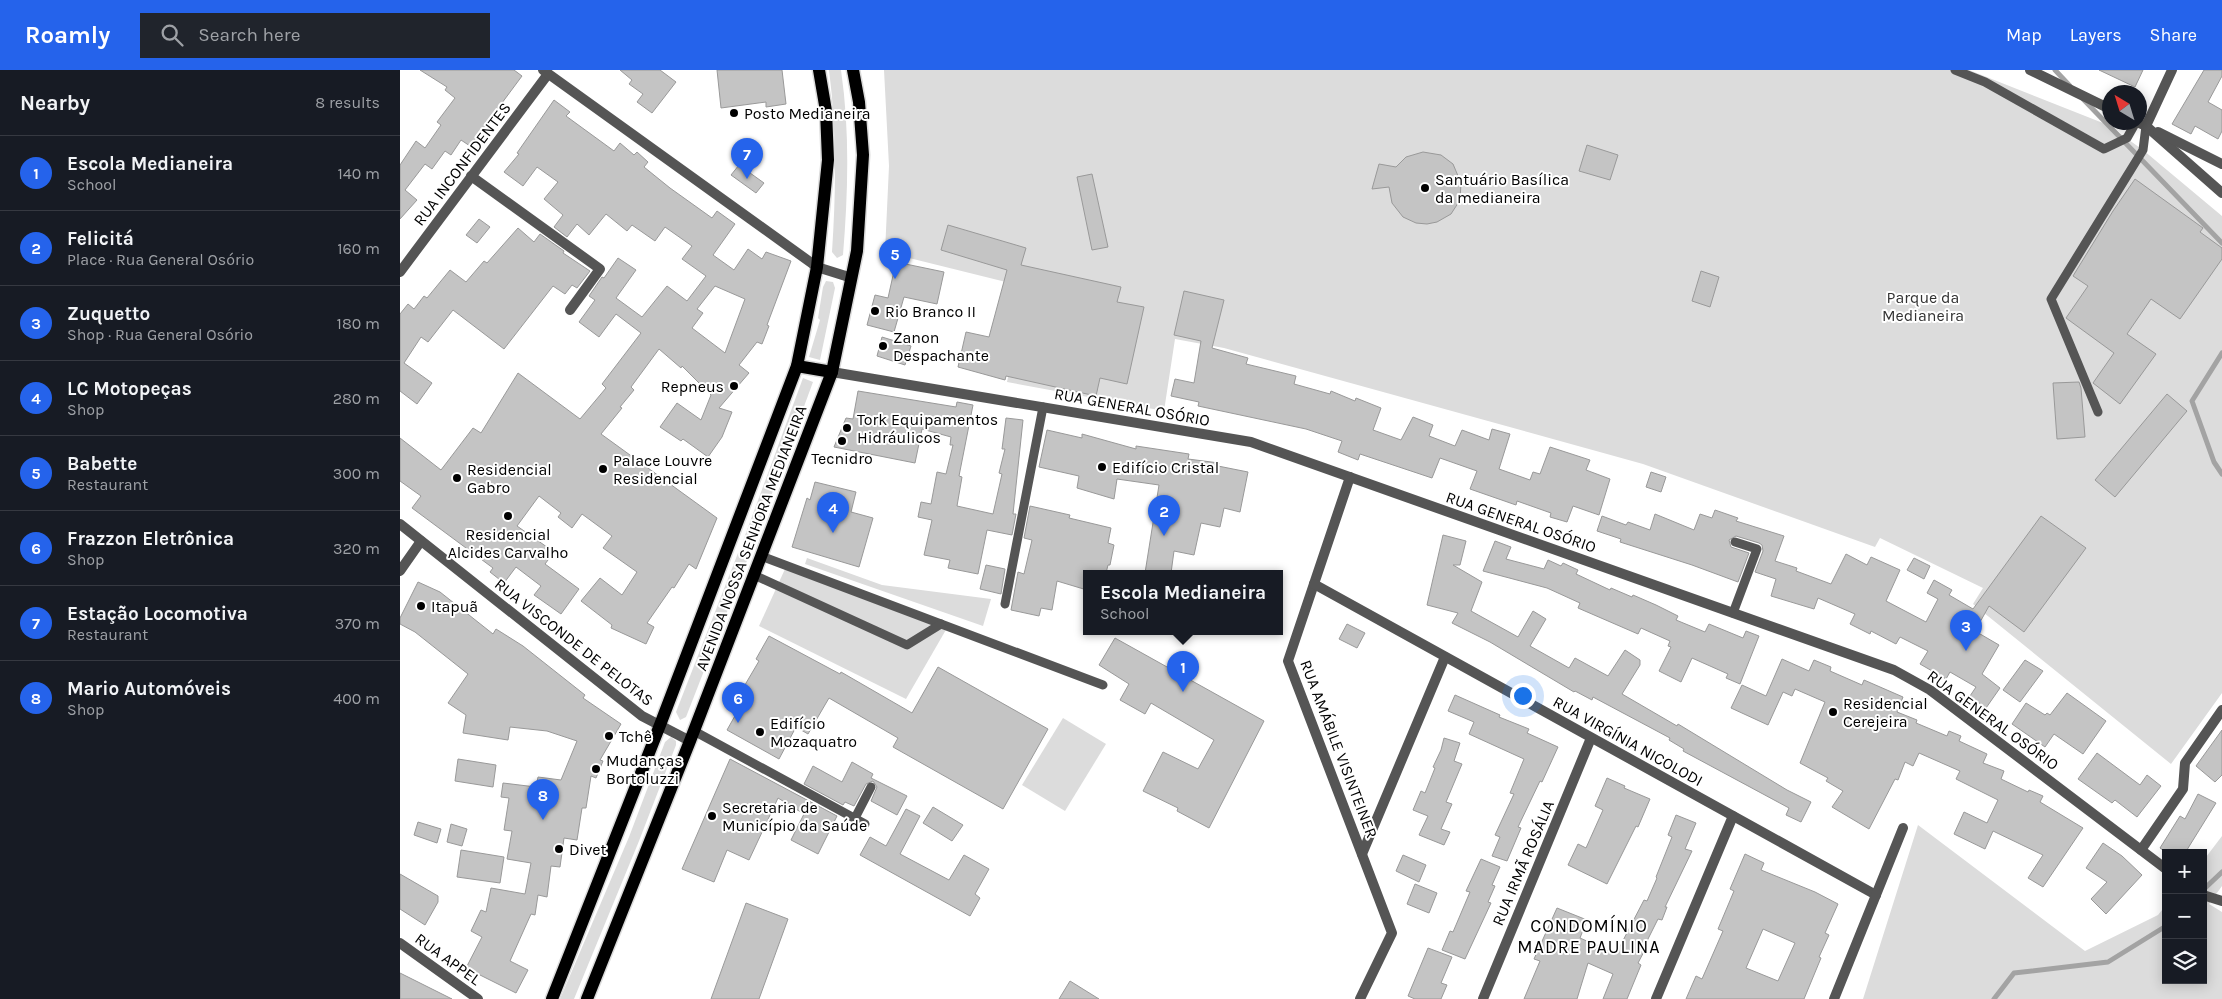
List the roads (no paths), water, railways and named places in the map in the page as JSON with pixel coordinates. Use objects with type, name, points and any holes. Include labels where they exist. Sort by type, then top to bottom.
[{"type":"main road","name":"AVENIDA NOSSA SENHORA MEDIANEIRA","points":[[552,999],[660,725],[797,366],[817,267],[828,160],[826,111],[819,70]]},
{"type":"main road","name":"AVENIDA NOSSA SENHORA MEDIANEIRA","points":[[587,999],[692,736],[832,372],[857,251],[863,155],[859,102],[853,70]]},
{"type":"main road","points":[[797,366],[832,372]]},
{"type":"street","points":[[2030,70],[2102,105]]},
{"type":"street","points":[[2147,112],[2172,70]]},
{"type":"street","points":[[545,72],[817,267],[852,278]]},
{"type":"street","name":"RUA INCONFIDENTES","points":[[400,272],[545,72]]},
{"type":"street","points":[[2147,127],[2222,164]]},
{"type":"street","points":[[2147,130],[2222,193]]},
{"type":"street","points":[[471,176],[600,269],[570,310]]},
{"type":"street","name":"RUA GENERAL OSÓRIO","points":[[832,372],[1251,442],[1894,670],[1930,690],[2162,866]]},
{"type":"street","name":"RUA AMÁBILE VISINTEINER","points":[[1350,477],[1288,661],[1392,932],[1360,999]]},
{"type":"street","name":"RUA VISCONDE DE PELOTAS","points":[[400,524],[642,716],[660,725],[692,736]]},
{"type":"street","points":[[400,571],[421,541]]},
{"type":"street","name":"RUA VIRGÍNIA NICOLODI","points":[[1314,584],[1876,896]]},
{"type":"street","points":[[1362,854],[1445,657]]},
{"type":"street","points":[[2141,850],[2183,789],[2185,762],[2222,710]]},
{"type":"street","name":"RUA IRMÃ ROSÁLIA","points":[[1483,999],[1591,738]]},
{"type":"street","points":[[1656,999],[1732,816]]},
{"type":"street","points":[[1834,999],[1903,828]]},
{"type":"street","points":[[2207,897],[2220,901]]},
{"type":"street","name":"RUA APPEL","points":[[400,943],[478,999]]},
{"type":"lane","points":[[1955,70],[1985,82],[2104,149],[2127,138],[2134,130]]},
{"type":"lane","points":[[2098,412],[2050,299],[2143,150],[2141,130]]},
{"type":"lane","points":[[1005,604],[1043,407]]},
{"type":"lane","points":[[1733,613],[1757,548],[1736,542]]},
{"type":"lane","points":[[762,556],[1103,685]]},
{"type":"lane","points":[[754,575],[907,645],[941,624]]},
{"type":"lane","points":[[692,736],[865,824]]},
{"type":"lane","points":[[855,818],[871,787]]},
{"type":"waterway","points":[[2055,70],[2070,86]]},
{"type":"waterway","points":[[2083,99],[2222,243]]},
{"type":"waterway","points":[[2222,353],[2192,401],[2214,462],[2222,474]]},
{"type":"waterway","points":[[2207,886],[2222,872]]},
{"type":"waterway","points":[[1994,999],[2014,973],[2108,962],[2162,928]]},
{"type":"place","name":"Posto Medianeira","points":[[734,113]]},
{"type":"place","name":"Estação Locomotiva","points":[[747,179]]},
{"type":"place","name":"Santuário Basílica da medianeira","points":[[1425,188]]},
{"type":"place","name":"Babette","points":[[895,279]]},
{"type":"place","name":"Rio Branco II","points":[[875,311]]},
{"type":"place","name":"Zanon Despachante","points":[[883,346]]},
{"type":"place","name":"Repneus","points":[[734,386]]},
{"type":"place","name":"Tork Equipamentos Hidráulicos","points":[[847,428]]},
{"type":"place","name":"Tecnidro","points":[[842,441]]},
{"type":"place","name":"Edifício Cristal","points":[[1102,467]]},
{"type":"place","name":"Palace Louvre Residencial","points":[[603,469]]},
{"type":"place","name":"Residencial Gabro","points":[[457,478]]},
{"type":"place","name":"Residencial Alcides Carvalho","points":[[508,516]]},
{"type":"place","name":"LC Motopeças","points":[[833,533]]},
{"type":"place","name":"Felicitá","points":[[1164,536]]},
{"type":"place","name":"Itapuã","points":[[421,606]]},
{"type":"place","name":"Zuquetto","points":[[1966,651]]},
{"type":"place","name":"Escola Medianeira","points":[[1183,692]]},
{"type":"place","name":"Residencial Cerejeira","points":[[1833,712]]},
{"type":"place","name":"Frazzon Eletrônica","points":[[738,723]]},
{"type":"place","name":"Edifício Mozaquatro","points":[[760,732]]},
{"type":"place","name":"Tchê","points":[[609,736]]},
{"type":"place","name":"Mudanças Bortoluzzi","points":[[596,769]]},
{"type":"place","name":"Secretaria de Município da Saúde","points":[[712,816]]},
{"type":"place","name":"Mario Automóveis","points":[[543,820]]},
{"type":"place","name":"Divet","points":[[559,849]]},
{"type":"district","name":"CONDOMÍNIO MADRE PAULINA","points":[[1589,936]]},
{"type":"park label","name":"Parque da Medianeira","points":[[1923,306]]}]
